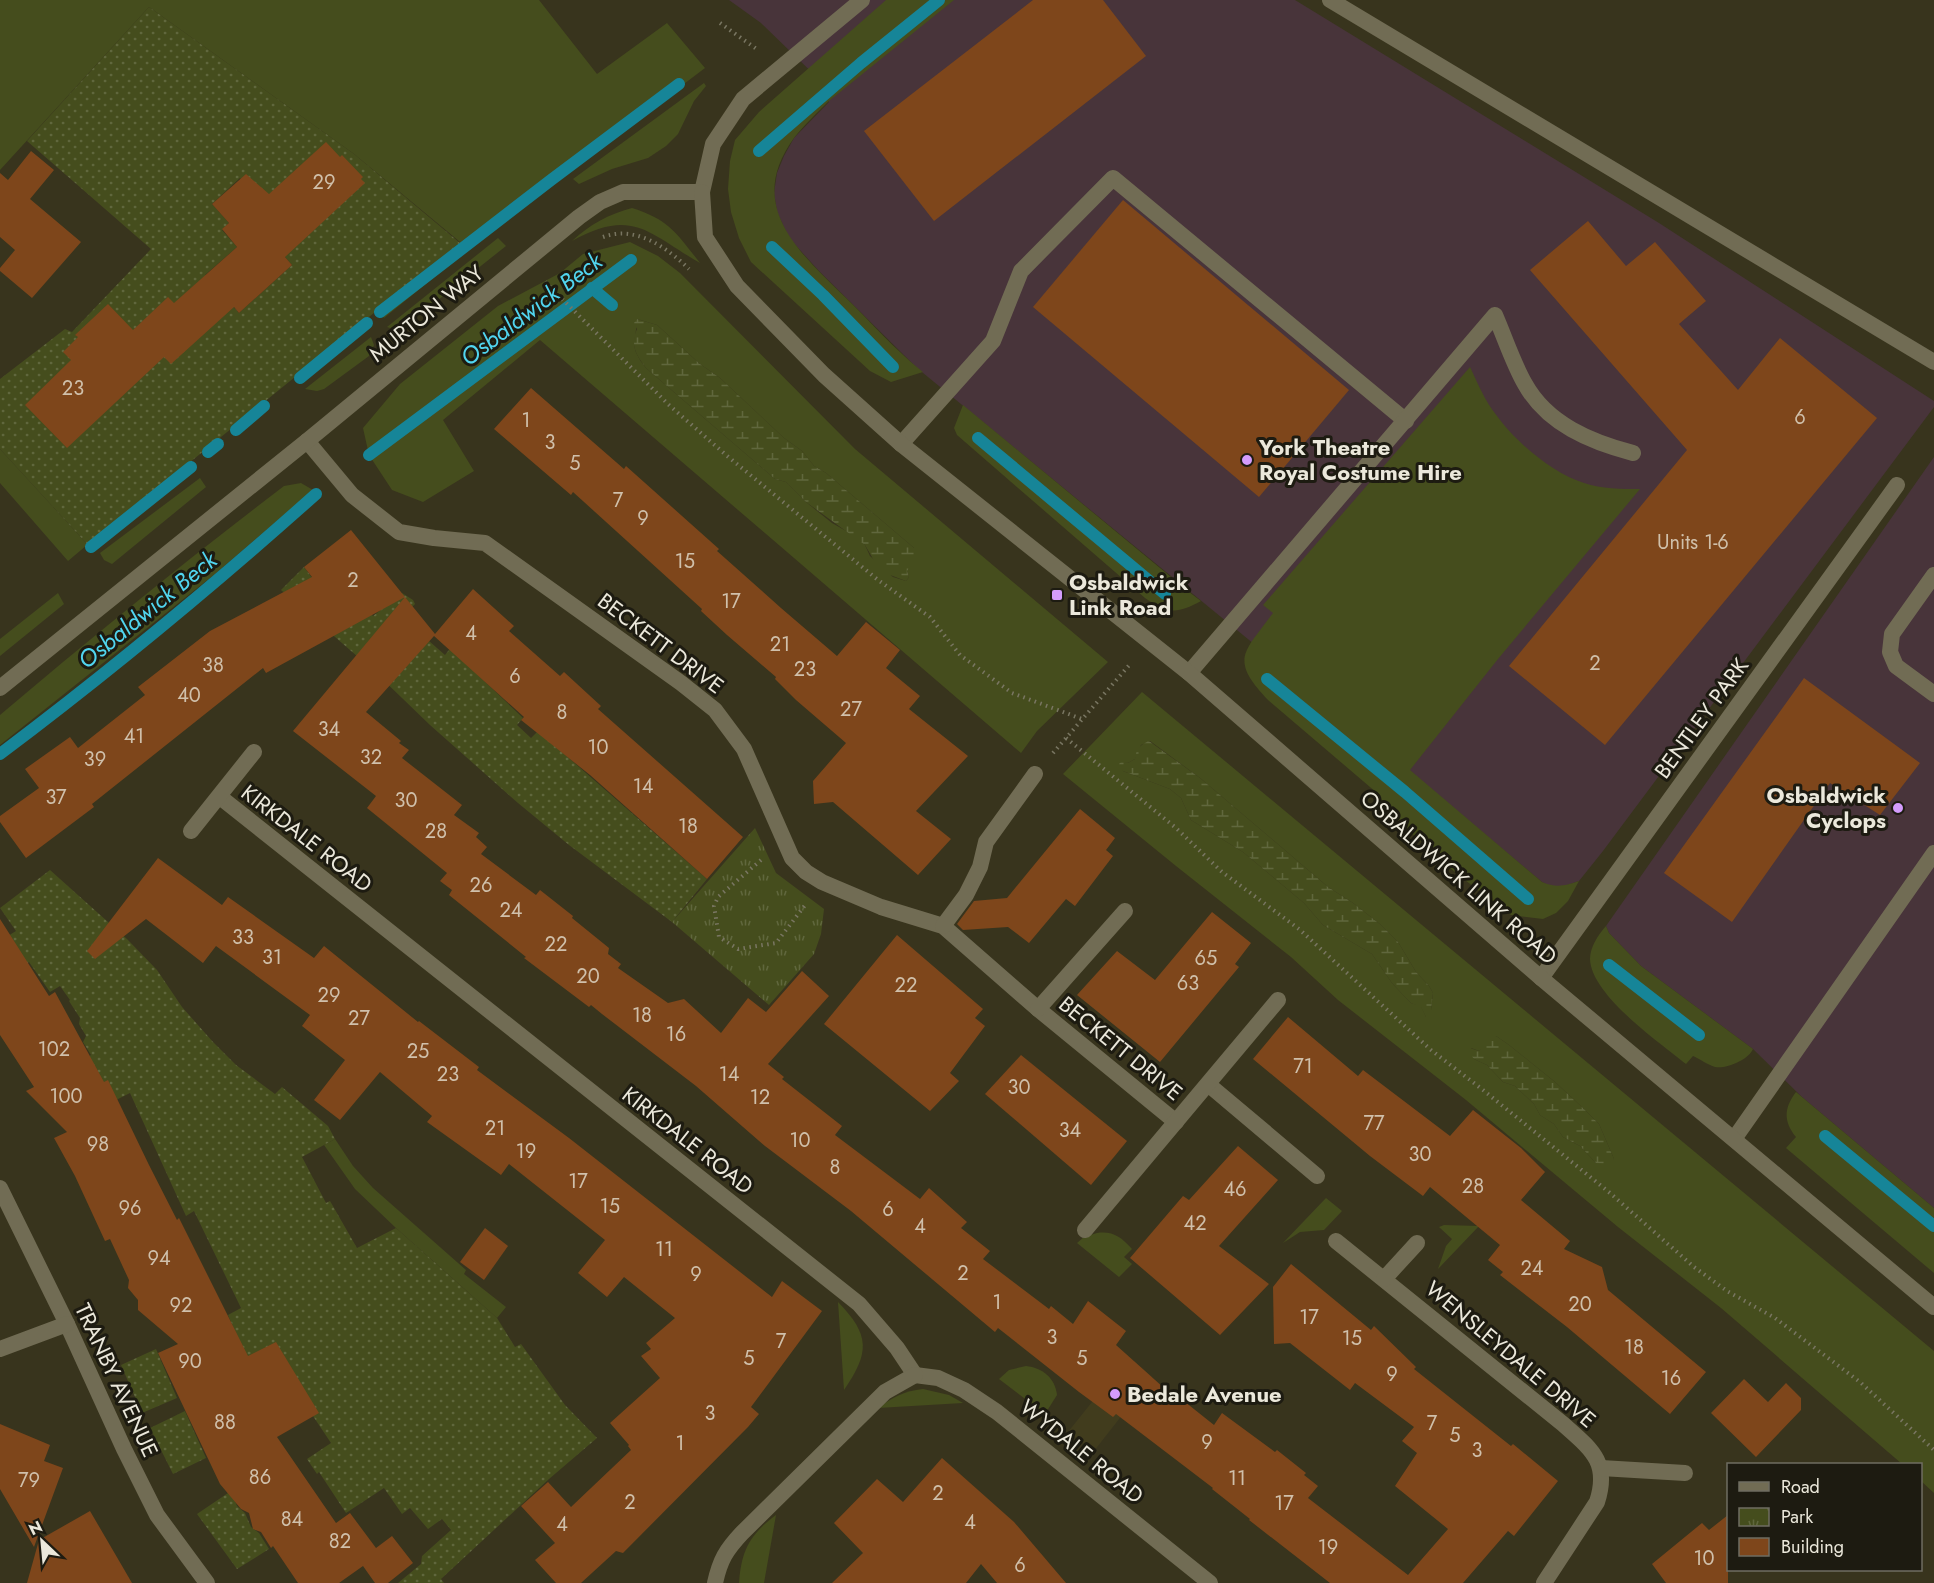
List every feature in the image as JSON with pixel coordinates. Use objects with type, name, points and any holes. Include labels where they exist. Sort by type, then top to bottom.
[{"type":"street","points":[[702,192],[713,144],[743,99],[862,0]]},
{"type":"street","points":[[1330,0],[1934,362]]},
{"type":"street","points":[[902,444],[993,341],[1022,271],[1113,178],[1406,421]]},
{"type":"street","name":"MURTON WAY","points":[[0,688],[600,202],[623,192],[702,192]]},
{"type":"street","name":"OSBALDWICK LINK ROAD","points":[[702,192],[705,237],[736,286],[824,375],[902,444],[1189,674],[1541,978],[1934,1306]]},
{"type":"street","points":[[1189,674],[1495,315],[1526,385],[1544,408],[1567,427],[1599,444],[1633,453]]},
{"type":"street","name":"BECKETT DRIVE","points":[[307,441],[352,495],[399,532],[485,543],[715,710],[744,749],[792,858],[806,872],[822,882],[881,907],[943,926],[1038,1009],[1176,1122]]},
{"type":"street","name":"BENTLEY PARK","points":[[1541,978],[1897,485]]},
{"type":"street","points":[[1934,575],[1893,634],[1890,652],[1896,666],[1934,694]]},
{"type":"street","name":"KIRKDALE ROAD","points":[[191,831],[254,752]]},
{"type":"street","points":[[943,926],[966,895],[980,867],[986,842],[1035,774]]},
{"type":"street","name":"KIRKDALE ROAD","points":[[220,797],[859,1304],[897,1348],[915,1375]]},
{"type":"street","points":[[1734,1139],[1934,853]]},
{"type":"street","name":"BECKETT DRIVE","points":[[1038,1009],[1125,911]]},
{"type":"street","name":"BECKETT DRIVE","points":[[1085,1230],[1278,1000]]},
{"type":"street","points":[[1209,1084],[1317,1176]]},
{"type":"street","name":"TRANBY AVENUE","points":[[0,1188],[157,1515],[207,1583]]},
{"type":"street","name":"WENSLEYDALE DRIVE","points":[[1336,1241],[1563,1424],[1598,1457],[1601,1468]]},
{"type":"street","points":[[1384,1279],[1417,1243]]},
{"type":"street","points":[[0,1348],[67,1324]]},
{"type":"street","points":[[715,1583],[719,1563],[729,1546],[885,1392],[915,1375]]},
{"type":"street","name":"WYDALE ROAD","points":[[915,1375],[938,1378],[947,1382],[998,1412],[1210,1583]]},
{"type":"street","points":[[1544,1583],[1597,1502],[1602,1488],[1601,1468],[1685,1473]]},
{"type":"path","points":[[720,23],[782,66]]},
{"type":"path","points":[[542,279],[669,405],[878,580],[930,617],[960,655],[1012,693],[1082,719]]},
{"type":"path","points":[[1035,774],[1149,642]]},
{"type":"path","points":[[1066,738],[1176,828],[1222,872],[1299,929],[1431,1050],[1610,1193],[1694,1267],[1726,1291],[1775,1318],[1860,1382],[1934,1450]]},
{"type":"path","points":[[786,843],[768,854],[718,897],[714,906],[719,937],[738,949],[776,943],[822,882]]},
{"type":"shaded area","points":[[729,0],[1295,0],[1659,223],[1934,401],[1934,407],[1603,851],[1579,881],[1562,887],[1552,887],[1542,882],[917,368],[819,271],[789,238],[777,212],[774,193],[777,173],[794,138],[829,102],[827,87],[761,23]]},
{"type":"shaded area","points":[[1934,457],[1934,1208],[1802,1097],[1753,1049],[1641,966],[1609,933],[1606,926]]},
{"type":"shaded area","points":[[1134,1361],[1152,1377],[1094,1451],[1068,1432],[1092,1402]]},
{"type":"green space","points":[[0,0],[539,0],[597,74],[667,23],[705,68],[511,215],[384,318],[377,309],[460,242],[354,154],[149,7],[0,170]]},
{"type":"green space","points":[[886,0],[954,0],[829,101],[811,119],[794,138],[780,162],[775,185],[776,206],[783,225],[795,244],[893,345],[923,372],[891,382],[870,371],[751,262],[739,238],[731,212],[728,189],[730,161],[735,140],[759,112]]},
{"type":"green space","points":[[149,7],[354,154],[460,243],[88,545],[0,449],[0,379],[65,329],[72,332],[151,249],[27,141]],"holes":[[[240,178],[274,215],[260,228],[292,265],[239,313],[205,275],[237,247],[222,230],[229,223],[212,204]]]},
{"type":"green space","points":[[704,83],[706,86],[694,101],[678,134],[666,146],[648,158],[612,169],[579,184],[573,179]]},
{"type":"green space","points":[[632,208],[655,218],[672,229],[700,263],[653,234],[626,225],[610,226],[593,231],[572,241],[600,221]]},
{"type":"green space","points":[[498,238],[506,246],[399,331],[387,327]]},
{"type":"green space","points":[[630,242],[658,256],[680,273],[855,449],[1108,662],[1037,731],[1021,753],[540,340],[443,420],[474,471],[423,502],[392,490],[369,455],[363,428],[400,384],[498,306],[560,273],[583,254]],"holes":[[[637,319],[657,325],[700,364],[720,378],[784,438],[802,451],[814,466],[826,473],[914,548],[907,571],[909,577],[906,581],[893,577],[870,556],[865,545],[855,536],[832,523],[786,482],[775,479],[646,368],[635,349]]]},
{"type":"green space","points":[[364,319],[371,327],[303,381],[297,374]]},
{"type":"green space","points":[[637,319],[657,325],[700,364],[720,378],[784,438],[802,451],[814,466],[826,473],[914,548],[918,555],[907,571],[909,577],[906,581],[885,573],[876,564],[865,545],[806,502],[786,482],[775,479],[646,368],[634,345],[637,329],[634,323]]},
{"type":"green space","points":[[371,337],[374,345],[369,356],[324,389],[317,391],[305,389]]},
{"type":"green space","points":[[1470,367],[1489,404],[1505,426],[1548,465],[1572,479],[1591,485],[1640,489],[1498,659],[1410,770],[1542,882],[1560,886],[1579,881],[1568,901],[1556,913],[1543,919],[1511,915],[1457,874],[1374,800],[1377,793],[1268,700],[1248,675],[1245,665],[1248,647],[1273,613],[1263,605]]},
{"type":"green space","points":[[963,405],[1201,601],[1179,610],[1173,610],[1160,607],[1145,598],[957,435],[954,428]]},
{"type":"green space","points":[[0,449],[88,545],[189,464],[194,470],[94,551],[87,545],[68,561],[0,483]]},
{"type":"green space","points":[[200,478],[206,487],[112,564],[104,560],[100,553]]},
{"type":"green space","points":[[301,483],[313,490],[215,574],[0,745],[0,715],[140,599],[284,486]]},
{"type":"green space","points":[[304,567],[345,622],[366,608],[373,616],[402,593],[413,600],[415,604],[368,651],[429,641],[445,655],[452,646],[481,678],[523,718],[517,725],[531,738],[538,731],[707,879],[672,922],[569,845],[518,803],[430,725],[373,670],[281,590]]},
{"type":"green space","points":[[58,593],[64,604],[0,656],[0,639]]},
{"type":"green space","points":[[1142,692],[1934,1351],[1934,1493],[1922,1482],[1922,1463],[1901,1463],[1721,1308],[1618,1227],[1466,1100],[1338,1000],[1291,957],[1063,774]],"holes":[[[1150,741],[1200,778],[1328,887],[1353,903],[1398,942],[1416,972],[1433,993],[1431,1010],[1426,1017],[1421,1006],[1411,1003],[1392,983],[1372,954],[1323,925],[1304,903],[1243,852],[1191,820],[1181,798],[1170,789],[1123,771],[1122,762],[1128,763],[1135,759],[1141,745]],[[1496,1036],[1555,1082],[1599,1124],[1614,1159],[1596,1163],[1580,1146],[1563,1137],[1554,1124],[1540,1115],[1534,1104],[1515,1086],[1503,1082],[1487,1065],[1474,1059],[1471,1048],[1479,1051]]]},
{"type":"green space","points":[[1149,741],[1200,778],[1328,887],[1381,925],[1398,942],[1416,972],[1433,993],[1431,1010],[1434,1018],[1431,1020],[1426,1017],[1421,1007],[1411,1003],[1405,997],[1372,954],[1323,925],[1304,903],[1243,852],[1191,820],[1181,798],[1170,789],[1123,771],[1119,764],[1122,761],[1128,763],[1135,759],[1139,748]]},
{"type":"green space","points":[[755,828],[776,873],[824,909],[821,934],[814,954],[769,1005],[672,922]]},
{"type":"green space","points":[[50,870],[127,939],[157,970],[182,1007],[236,1065],[275,1094],[282,1087],[328,1126],[335,1139],[302,1157],[326,1203],[330,1201],[357,1248],[396,1228],[497,1318],[515,1347],[521,1344],[565,1405],[597,1438],[441,1579],[444,1583],[398,1583],[421,1564],[422,1556],[451,1530],[442,1519],[428,1529],[410,1508],[402,1514],[384,1488],[346,1513],[319,1472],[317,1474],[307,1459],[331,1443],[313,1416],[255,1378],[228,1315],[241,1308],[194,1211],[186,1216],[130,1093],[104,1106],[78,1063],[91,1055],[83,1042],[86,1036],[79,1024],[80,1018],[70,1000],[60,986],[50,992],[29,962],[23,966],[3,939],[16,931],[0,908]]},
{"type":"green space","points":[[1606,926],[1609,933],[1641,966],[1753,1049],[1750,1053],[1737,1063],[1725,1067],[1715,1067],[1693,1056],[1686,1064],[1644,1031],[1614,1003],[1593,973],[1591,950],[1597,937]]},
{"type":"green space","points":[[1496,1036],[1555,1082],[1599,1124],[1614,1159],[1609,1164],[1596,1163],[1580,1146],[1563,1137],[1554,1124],[1540,1115],[1534,1104],[1515,1086],[1503,1082],[1487,1065],[1474,1059],[1468,1051],[1470,1048],[1479,1051],[1490,1037]]},
{"type":"green space","points":[[1796,1092],[1934,1208],[1934,1273],[1786,1148],[1796,1137],[1787,1120],[1787,1109]]},
{"type":"green space","points":[[335,1139],[353,1166],[373,1188],[466,1270],[464,1274],[506,1307],[497,1318],[355,1189],[324,1145]]},
{"type":"green space","points":[[1326,1198],[1342,1211],[1324,1230],[1300,1232],[1283,1243]]},
{"type":"green space","points":[[1444,1225],[1479,1226],[1438,1269],[1446,1246],[1452,1239],[1439,1227]]},
{"type":"green space","points":[[1097,1233],[1116,1236],[1132,1249],[1124,1257],[1132,1264],[1119,1277],[1077,1243],[1084,1237]]},
{"type":"green space","points":[[838,1302],[856,1324],[863,1344],[859,1365],[844,1390]]},
{"type":"green space","points":[[156,1349],[177,1398],[142,1413],[121,1365]]},
{"type":"green space","points":[[1026,1366],[1038,1369],[1047,1375],[1056,1389],[1057,1395],[1045,1414],[999,1379],[1009,1370]]},
{"type":"green space","points":[[923,1389],[949,1395],[963,1403],[878,1408],[899,1395]]},
{"type":"green space","points":[[185,1411],[206,1458],[173,1474],[150,1428]]},
{"type":"green space","points":[[231,1491],[237,1506],[245,1513],[251,1527],[259,1533],[269,1549],[237,1569],[197,1514]]},
{"type":"green space","points":[[776,1515],[764,1583],[739,1583],[742,1562],[753,1536]]},
{"type":"building","points":[[1033,0],[1103,0],[1146,56],[934,221],[864,131]]},
{"type":"building","points":[[326,142],[363,177],[361,179],[365,183],[285,257],[292,265],[239,313],[234,307],[171,364],[164,357],[67,448],[25,405],[71,360],[63,352],[78,337],[75,335],[108,304],[133,330],[168,297],[174,303],[237,247],[222,229],[229,223],[212,204],[246,174],[269,194]]},
{"type":"building","points":[[31,151],[54,170],[30,199],[81,242],[32,298],[0,271],[15,250],[0,237],[0,173],[8,180]]},
{"type":"building","points":[[1123,200],[1349,390],[1259,497],[1033,307]]},
{"type":"building","points":[[1588,221],[1626,266],[1655,242],[1706,301],[1679,324],[1738,390],[1780,338],[1877,418],[1605,745],[1509,666],[1687,450],[1530,270]]},
{"type":"building","points":[[531,388],[624,469],[626,466],[719,549],[717,551],[837,656],[866,622],[900,650],[886,668],[920,696],[909,709],[968,756],[916,811],[951,839],[918,875],[833,802],[814,804],[813,781],[846,743],[796,700],[775,679],[776,677],[727,635],[701,611],[702,609],[573,492],[571,495],[494,429]]},
{"type":"building","points":[[351,530],[405,597],[266,673],[263,668],[92,804],[94,807],[26,858],[0,822],[0,816],[39,788],[25,769],[70,737],[78,748],[145,695],[138,687],[210,631],[312,577],[304,567]]},
{"type":"building","points":[[473,589],[514,626],[509,631],[560,676],[564,672],[601,706],[598,709],[743,837],[707,879],[590,775],[521,720],[524,717],[434,636],[366,712],[409,750],[402,758],[462,805],[454,815],[479,833],[476,837],[487,847],[481,854],[536,895],[540,890],[573,916],[572,918],[609,948],[608,954],[621,964],[618,968],[668,1003],[684,999],[721,1033],[748,998],[766,1012],[802,971],[829,996],[768,1064],[784,1077],[782,1079],[842,1126],[835,1135],[920,1199],[929,1188],[967,1222],[961,1228],[990,1251],[983,1259],[1049,1309],[1051,1306],[1073,1324],[1088,1301],[1126,1331],[1116,1345],[1164,1388],[1165,1386],[1214,1425],[1222,1413],[1275,1452],[1277,1450],[1306,1473],[1304,1475],[1318,1486],[1308,1498],[1408,1575],[1448,1529],[1395,1486],[1417,1453],[1402,1441],[1414,1427],[1355,1383],[1350,1390],[1290,1343],[1274,1344],[1273,1287],[1291,1264],[1371,1330],[1374,1326],[1416,1367],[1414,1369],[1558,1481],[1514,1536],[1508,1531],[1463,1583],[1330,1583],[1249,1520],[1213,1488],[1116,1414],[1113,1417],[998,1328],[995,1332],[851,1211],[765,1146],[696,1086],[591,1005],[589,1007],[524,958],[526,957],[449,895],[452,890],[440,881],[447,873],[367,808],[376,796],[293,731],[405,597],[435,634]]},
{"type":"building","points":[[1804,678],[1920,763],[1880,815],[1830,783],[1732,922],[1664,873]]},
{"type":"building","points":[[1080,809],[1115,838],[1106,850],[1113,856],[1075,906],[1066,899],[1029,943],[1008,927],[963,930],[957,924],[974,901],[1007,898]]},
{"type":"building","points":[[158,858],[222,905],[228,897],[314,958],[324,946],[418,1022],[479,1067],[477,1070],[569,1138],[772,1297],[782,1281],[822,1311],[751,1407],[759,1414],[748,1427],[623,1553],[616,1551],[581,1583],[556,1583],[535,1560],[555,1543],[521,1506],[548,1482],[571,1507],[631,1450],[610,1423],[660,1378],[641,1356],[651,1349],[646,1343],[675,1318],[624,1277],[607,1297],[578,1273],[605,1240],[509,1164],[501,1175],[427,1122],[432,1116],[380,1072],[340,1120],[314,1100],[345,1060],[302,1026],[310,1015],[216,946],[203,963],[146,919],[95,959],[87,951]]},
{"type":"building","points":[[1212,912],[1251,943],[1235,964],[1239,967],[1160,1062],[1077,995],[1117,951],[1155,980]]},
{"type":"building","points":[[0,919],[49,996],[55,992],[104,1082],[108,1080],[149,1165],[177,1220],[179,1218],[248,1356],[276,1342],[319,1413],[277,1437],[336,1523],[350,1513],[376,1548],[392,1536],[413,1563],[388,1583],[375,1583],[363,1566],[339,1583],[298,1583],[273,1546],[271,1548],[261,1532],[253,1529],[249,1513],[241,1509],[220,1484],[158,1353],[178,1344],[138,1310],[138,1300],[128,1288],[129,1280],[110,1239],[105,1241],[75,1176],[54,1138],[67,1132],[26,1091],[34,1087],[0,1035]]},
{"type":"building","points":[[897,935],[983,1009],[975,1018],[985,1026],[950,1073],[959,1081],[930,1111],[824,1024]]},
{"type":"building","points":[[1288,1017],[1358,1076],[1363,1070],[1450,1136],[1473,1110],[1521,1148],[1545,1172],[1521,1200],[1570,1241],[1564,1249],[1602,1267],[1608,1290],[1706,1372],[1670,1414],[1567,1327],[1500,1275],[1503,1272],[1488,1260],[1500,1245],[1430,1187],[1423,1196],[1370,1156],[1253,1059]]},
{"type":"building","points":[[1021,1055],[1127,1141],[1091,1185],[985,1094]]},
{"type":"building","points":[[1238,1146],[1278,1180],[1219,1246],[1269,1284],[1220,1335],[1130,1258],[1183,1196],[1189,1200]]},
{"type":"building","points":[[485,1228],[508,1246],[484,1280],[460,1262]]},
{"type":"building","points":[[1744,1379],[1768,1402],[1786,1383],[1801,1398],[1801,1410],[1756,1457],[1711,1413]]},
{"type":"building","points":[[0,1424],[50,1445],[44,1461],[63,1468],[34,1547],[0,1489]]},
{"type":"building","points":[[942,1458],[1014,1522],[1066,1583],[997,1583],[981,1564],[966,1583],[832,1583],[863,1553],[834,1523],[877,1479],[903,1502]]},
{"type":"building","points":[[90,1511],[132,1583],[27,1583],[39,1540]]},
{"type":"building","points":[[1727,1516],[1728,1583],[1666,1583],[1652,1564],[1702,1523],[1709,1530]]},
{"type":"waterway","name":"Osbaldwick Beck","points":[[759,151],[861,63],[939,0]]},
{"type":"waterway","points":[[380,312],[679,84]]},
{"type":"waterway","points":[[772,247],[823,295],[893,367]]},
{"type":"waterway","name":"Osbaldwick Beck","points":[[369,455],[631,260]]},
{"type":"waterway","points":[[592,288],[612,305]]},
{"type":"waterway","points":[[300,378],[367,323]]},
{"type":"waterway","points":[[236,430],[264,406]]},
{"type":"waterway","points":[[978,438],[1165,594]]},
{"type":"waterway","points":[[208,452],[218,444]]},
{"type":"waterway","points":[[91,547],[191,467]]},
{"type":"waterway","name":"Osbaldwick Beck","points":[[0,754],[161,627],[316,494]]},
{"type":"waterway","points":[[1267,679],[1405,792],[1528,899]]},
{"type":"waterway","points":[[1609,965],[1699,1035]]},
{"type":"waterway","points":[[1825,1136],[1934,1226]]},
{"type":"place","name":"York Theatre Royal Costume Hire","points":[[1247,460]]},
{"type":"place","name":"Osbaldwick Link Road","points":[[1057,595]]},
{"type":"place","name":"Osbaldwick Cyclops","points":[[1898,808]]},
{"type":"place","name":"Bedale Avenue","points":[[1115,1394]]}]
